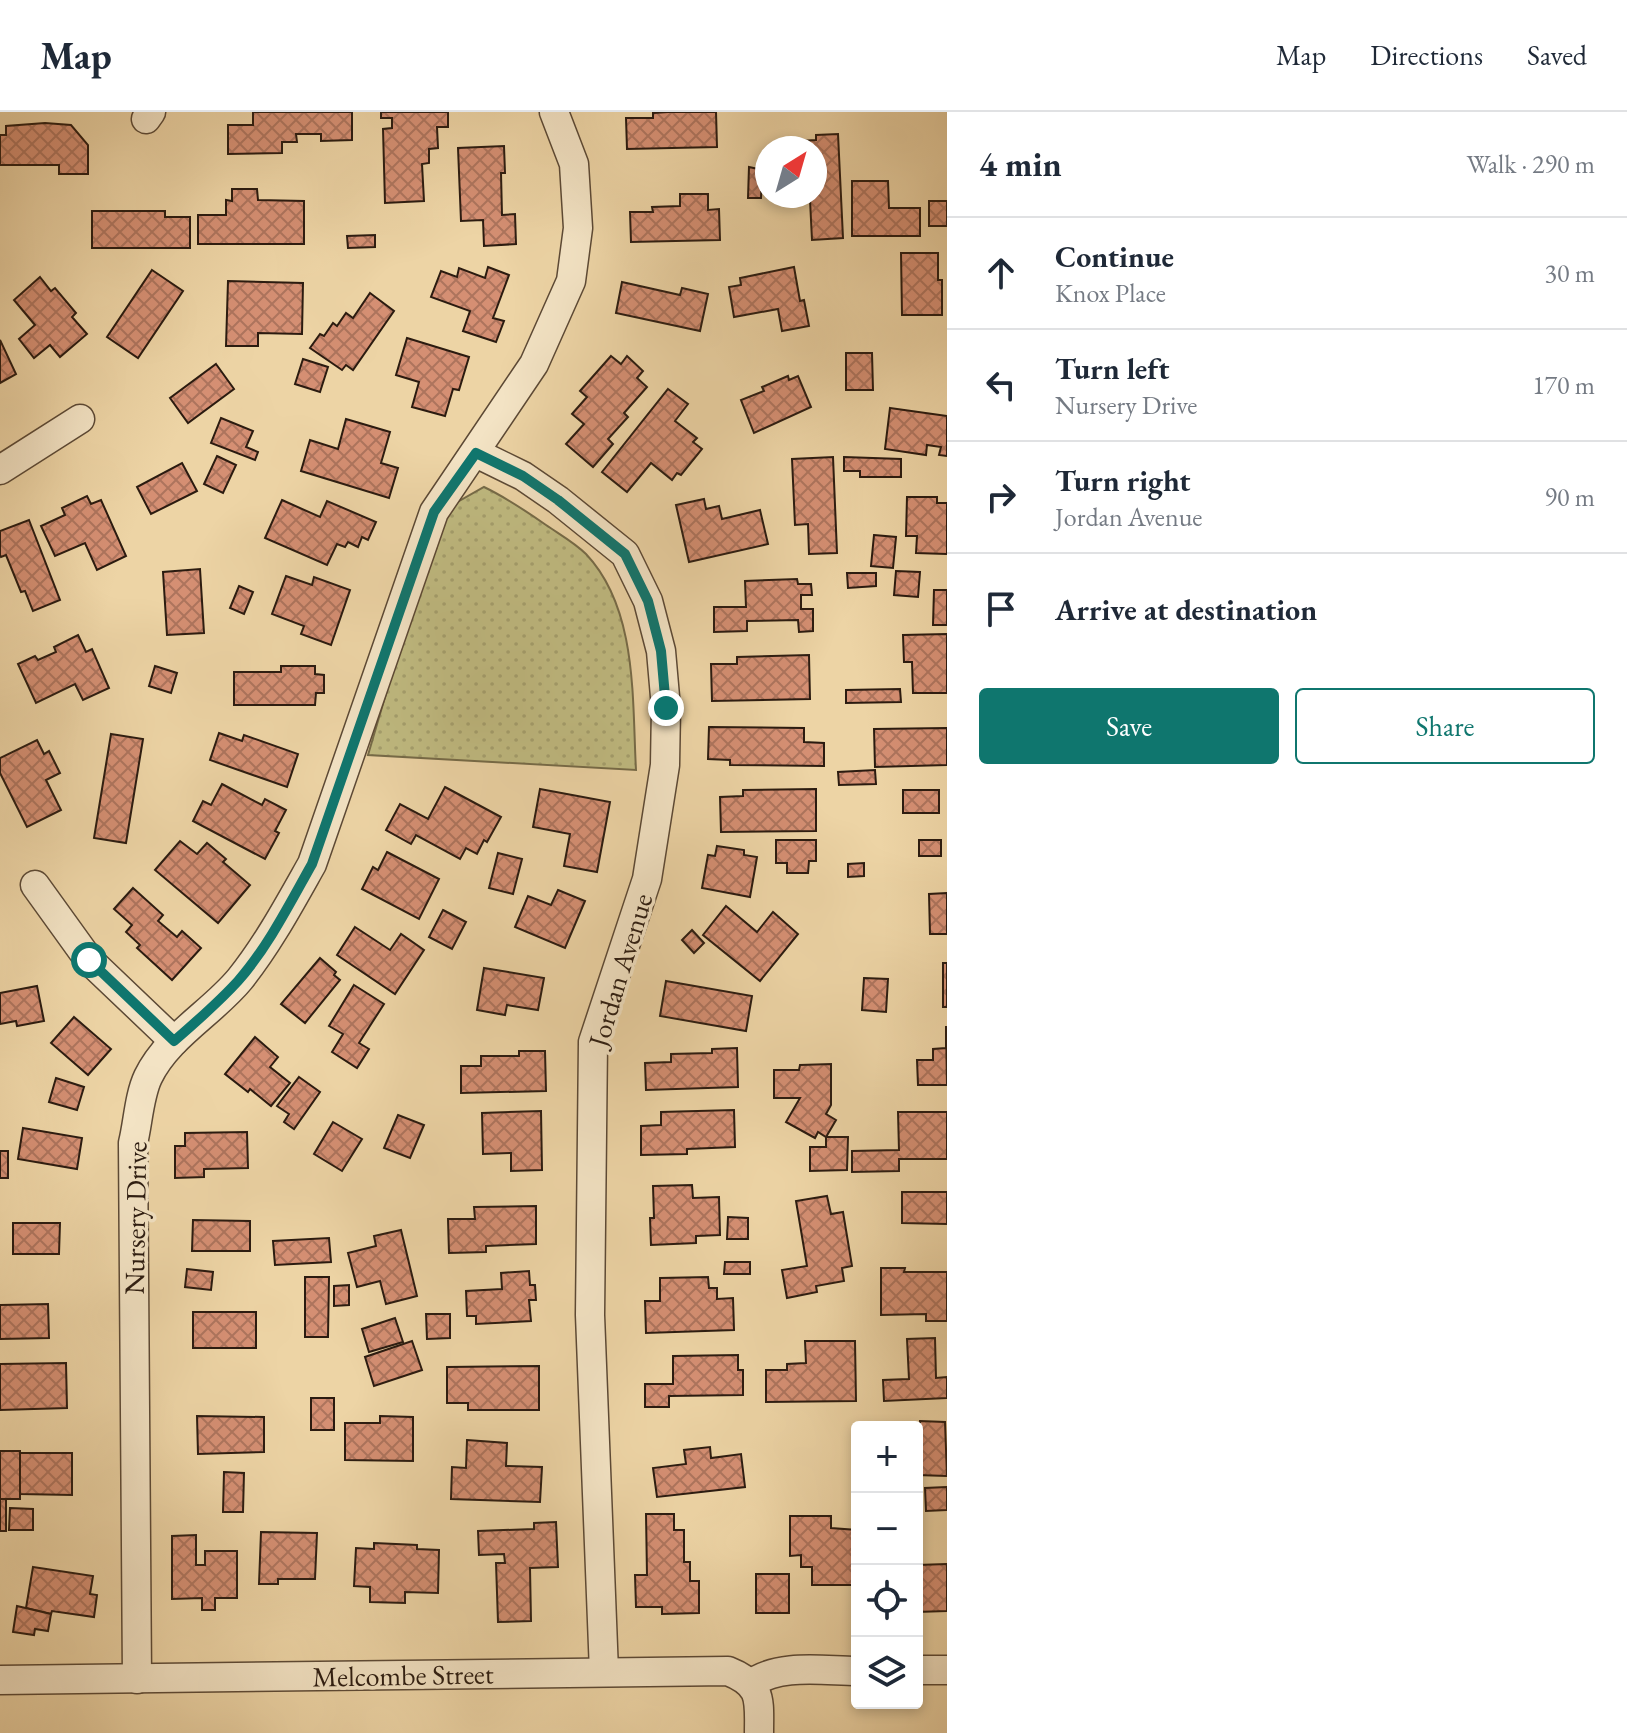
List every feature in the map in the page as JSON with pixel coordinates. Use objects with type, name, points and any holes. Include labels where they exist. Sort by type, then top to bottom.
[{"type":"street","name":"Nursery Drive","points":[[137,1679],[133,1143],[147,1079],[174,1041],[208,1013],[240,979],[312,864],[434,512],[534,364],[571,281],[578,228],[574,164],[554,112]]},
{"type":"street","points":[[0,470],[80,419]]},
{"type":"street","name":"Jordan Avenue","points":[[476,453],[523,476],[625,554],[648,601],[661,651],[666,708],[665,765],[647,879],[593,1042],[590,1315],[604,1672]]},
{"type":"street","points":[[35,885],[89,960],[174,1041]]},
{"type":"street","points":[[923,1670],[947,1670]]},
{"type":"street","name":"Melcombe Street","points":[[0,1680],[728,1671],[751,1684]]},
{"type":"street","points":[[759,1733],[758,1695],[751,1684],[765,1675],[781,1672],[851,1671]]},
{"type":"shaded area","points":[[484,487],[577,546],[603,576],[624,628],[629,656],[636,770],[368,755],[419,581],[444,520],[454,504]]},
{"type":"building","points":[[253,112],[352,112],[352,140],[321,141],[321,134],[296,134],[297,142],[282,142],[282,153],[228,154],[228,125],[253,125]]},
{"type":"building","points":[[381,112],[448,112],[448,127],[437,127],[438,148],[429,149],[429,163],[422,164],[424,201],[385,203],[383,129],[392,128],[392,118],[381,118]]},
{"type":"building","points":[[716,112],[717,147],[627,149],[626,118],[653,118],[653,113]]},
{"type":"building","points":[[71,125],[88,145],[88,174],[59,174],[59,165],[0,165],[0,135],[6,135],[6,126]]},
{"type":"building","points":[[838,134],[843,238],[812,240],[810,208],[827,208],[827,136],[816,135]]},
{"type":"building","points":[[504,146],[502,215],[515,214],[516,244],[484,246],[483,220],[461,221],[458,148]]},
{"type":"building","points":[[749,167],[755,168],[755,198],[748,198]]},
{"type":"building","points":[[852,181],[888,181],[889,208],[920,208],[920,236],[852,236]]},
{"type":"building","points":[[232,189],[257,189],[258,200],[304,201],[304,244],[198,244],[198,215],[226,215],[226,200],[232,201]]},
{"type":"building","points":[[680,194],[708,194],[708,210],[719,209],[720,240],[631,242],[630,212],[653,212],[652,207],[680,206]]},
{"type":"building","points":[[929,201],[947,201],[947,226],[929,226]]},
{"type":"building","points":[[92,211],[165,211],[165,217],[190,217],[190,248],[92,248]]},
{"type":"building","points":[[375,235],[375,247],[348,248],[347,236]]},
{"type":"building","points":[[901,253],[938,253],[942,315],[902,315]]},
{"type":"building","points":[[488,267],[509,275],[493,318],[504,321],[496,342],[463,331],[470,311],[431,297],[441,271],[457,277],[459,268],[485,278]]},
{"type":"building","points":[[794,267],[800,301],[804,300],[809,326],[782,331],[778,309],[734,317],[729,287],[741,285],[740,278]]},
{"type":"building","points":[[152,270],[183,291],[138,358],[107,337]]},
{"type":"building","points":[[40,277],[51,291],[55,288],[76,313],[72,317],[87,334],[60,357],[50,345],[34,358],[19,339],[35,325],[14,300]]},
{"type":"building","points":[[228,281],[303,283],[302,334],[258,333],[258,346],[226,346]]},
{"type":"building","points":[[622,282],[680,295],[682,288],[708,294],[700,331],[616,313]]},
{"type":"building","points":[[370,293],[394,311],[353,370],[346,365],[342,370],[310,348],[320,334],[324,336],[333,323],[337,326],[346,313],[353,318]]},
{"type":"building","points":[[407,338],[469,357],[459,390],[453,389],[445,416],[412,407],[419,382],[396,375]]},
{"type":"building","points":[[0,340],[16,374],[0,383]]},
{"type":"building","points":[[846,353],[872,353],[873,390],[846,390]]},
{"type":"building","points":[[611,356],[621,364],[627,356],[643,371],[637,378],[647,387],[624,413],[628,417],[608,439],[613,444],[593,467],[566,444],[584,424],[572,414],[587,397],[580,391]]},
{"type":"building","points":[[303,359],[328,367],[320,392],[295,384]]},
{"type":"building","points":[[216,364],[234,389],[188,423],[170,398]]},
{"type":"building","points":[[788,376],[789,380],[798,376],[811,407],[754,433],[741,400],[764,391],[762,387]]},
{"type":"building","points":[[668,389],[688,404],[675,421],[697,438],[693,442],[702,449],[681,475],[677,473],[672,480],[651,463],[627,492],[602,472]]},
{"type":"building","points":[[890,408],[947,416],[947,456],[939,455],[941,447],[927,445],[926,455],[885,449]]},
{"type":"building","points":[[221,418],[253,431],[246,447],[258,452],[255,460],[211,443]]},
{"type":"building","points":[[346,419],[390,432],[381,463],[398,468],[389,498],[301,471],[310,440],[338,449]]},
{"type":"building","points":[[217,456],[236,465],[223,493],[204,484]]},
{"type":"building","points":[[833,457],[837,553],[809,554],[808,524],[795,525],[792,459]]},
{"type":"building","points":[[844,457],[901,459],[901,477],[860,477],[860,471],[844,471]]},
{"type":"building","points":[[182,463],[197,491],[151,514],[137,487]]},
{"type":"building","points":[[87,496],[91,504],[101,500],[126,556],[97,570],[85,543],[55,556],[41,526],[65,515],[62,508]]},
{"type":"building","points":[[907,497],[937,497],[937,503],[947,503],[947,554],[916,553],[917,536],[906,536]]},
{"type":"building","points":[[704,499],[706,509],[719,506],[722,519],[760,510],[768,544],[689,562],[676,505]]},
{"type":"building","points":[[282,500],[320,517],[327,501],[376,522],[368,540],[362,537],[358,547],[348,542],[345,547],[337,544],[327,565],[265,538]]},
{"type":"building","points":[[29,520],[60,600],[33,611],[25,591],[21,592],[6,555],[0,555],[0,531]]},
{"type":"building","points":[[874,535],[896,537],[893,568],[871,566]]},
{"type":"building","points":[[200,569],[204,633],[167,635],[163,572]]},
{"type":"building","points":[[896,571],[920,572],[918,597],[894,595]]},
{"type":"building","points":[[847,573],[876,573],[876,586],[848,588]]},
{"type":"building","points":[[286,576],[312,585],[314,577],[350,590],[331,645],[301,634],[304,626],[272,614]]},
{"type":"building","points":[[797,579],[798,584],[811,584],[812,595],[801,595],[801,609],[813,609],[813,631],[799,632],[798,620],[747,621],[747,631],[714,632],[714,607],[746,607],[745,581]]},
{"type":"building","points":[[239,586],[253,592],[244,614],[230,608]]},
{"type":"building","points":[[934,590],[947,590],[947,625],[933,625]]},
{"type":"building","points":[[947,634],[947,693],[913,693],[912,662],[904,662],[903,635]]},
{"type":"building","points":[[78,635],[86,652],[92,649],[109,688],[83,700],[75,684],[36,703],[18,664],[35,656],[38,660],[56,652],[54,647]]},
{"type":"building","points":[[809,655],[810,699],[712,701],[711,664],[737,664],[737,657]]},
{"type":"building","points":[[155,666],[177,673],[171,693],[149,686]]},
{"type":"building","points":[[281,666],[315,666],[315,674],[324,675],[324,693],[316,693],[315,705],[234,705],[234,672],[281,672]]},
{"type":"building","points":[[900,689],[901,702],[846,703],[846,690]]},
{"type":"building","points":[[709,727],[804,728],[804,742],[824,743],[824,766],[730,765],[730,760],[708,759]]},
{"type":"building","points":[[947,728],[947,765],[875,767],[874,729]]},
{"type":"building","points":[[219,733],[242,741],[244,735],[298,754],[287,787],[210,760]]},
{"type":"building","points":[[111,734],[143,739],[126,843],[94,838]]},
{"type":"building","points":[[37,740],[44,754],[49,751],[60,773],[46,780],[61,810],[27,827],[0,773],[0,758]]},
{"type":"building","points":[[875,770],[876,784],[839,785],[838,772]]},
{"type":"building","points":[[222,784],[262,805],[265,799],[286,810],[275,831],[279,833],[265,859],[193,821],[203,801],[211,805]]},
{"type":"building","points":[[445,787],[501,817],[477,854],[466,848],[460,859],[416,835],[411,844],[386,830],[400,804],[428,819]]},
{"type":"building","points":[[540,789],[610,802],[597,872],[564,866],[570,834],[533,827]]},
{"type":"building","points":[[816,789],[816,831],[721,832],[720,797],[743,796],[743,790]]},
{"type":"building","points":[[903,790],[939,790],[939,813],[903,813]]},
{"type":"building","points":[[776,840],[816,840],[816,861],[809,861],[808,873],[787,873],[787,863],[776,863]]},
{"type":"building","points":[[919,840],[941,840],[941,856],[919,856]]},
{"type":"building","points":[[180,841],[197,854],[207,843],[226,859],[223,862],[250,885],[218,923],[155,870]]},
{"type":"building","points":[[717,846],[744,850],[744,855],[757,857],[750,897],[702,888],[708,855],[715,856]]},
{"type":"building","points":[[387,852],[439,879],[419,919],[362,889],[373,867],[378,870]]},
{"type":"building","points":[[498,853],[522,859],[513,894],[489,888]]},
{"type":"building","points":[[864,863],[864,876],[848,877],[848,864]]},
{"type":"building","points":[[133,888],[163,915],[158,921],[177,937],[182,931],[201,948],[172,980],[137,948],[140,945],[126,932],[132,925],[114,909]]},
{"type":"building","points":[[558,890],[585,901],[565,948],[515,927],[528,896],[551,905]]},
{"type":"building","points":[[947,893],[947,934],[930,934],[929,894]]},
{"type":"building","points":[[726,906],[757,932],[773,912],[798,934],[760,981],[703,935]]},
{"type":"building","points":[[443,910],[466,922],[452,949],[429,937]]},
{"type":"building","points":[[355,927],[390,950],[401,934],[424,950],[395,994],[337,955]]},
{"type":"building","points":[[692,930],[704,943],[694,953],[682,940]]},
{"type":"building","points":[[320,958],[336,972],[334,975],[340,980],[305,1023],[281,1004]]},
{"type":"building","points":[[943,963],[947,963],[947,1007],[943,1007]]},
{"type":"building","points":[[484,968],[544,978],[538,1010],[507,1005],[505,1015],[477,1010]]},
{"type":"building","points":[[864,978],[888,979],[886,1012],[862,1010]]},
{"type":"building","points":[[666,981],[752,996],[746,1031],[660,1016]]},
{"type":"building","points":[[354,985],[384,1004],[359,1043],[369,1049],[357,1068],[332,1052],[343,1034],[329,1026]]},
{"type":"building","points":[[37,986],[44,1021],[17,1026],[16,1021],[0,1024],[0,993]]},
{"type":"building","points":[[74,1017],[111,1049],[88,1075],[51,1043]]},
{"type":"building","points":[[946,1026],[947,1085],[918,1085],[917,1060],[933,1060],[933,1049],[946,1048]]},
{"type":"building","points":[[255,1037],[278,1057],[270,1067],[290,1083],[271,1106],[225,1074]]},
{"type":"building","points":[[737,1048],[738,1087],[646,1090],[645,1063],[671,1062],[671,1054],[712,1053],[712,1049]]},
{"type":"building","points":[[519,1051],[545,1051],[546,1091],[461,1093],[461,1066],[481,1066],[481,1056],[519,1056]]},
{"type":"building","points":[[831,1064],[831,1105],[826,1114],[836,1120],[826,1137],[818,1132],[815,1138],[786,1122],[800,1098],[774,1098],[774,1070],[799,1070],[800,1065]]},
{"type":"building","points":[[299,1077],[320,1092],[294,1129],[284,1122],[289,1114],[277,1106]]},
{"type":"building","points":[[56,1078],[84,1087],[77,1110],[49,1102]]},
{"type":"building","points":[[734,1110],[735,1147],[687,1149],[687,1154],[641,1155],[641,1126],[661,1125],[661,1112]]},
{"type":"building","points":[[541,1111],[542,1170],[511,1171],[511,1153],[483,1154],[482,1113]]},
{"type":"building","points":[[898,1112],[947,1112],[947,1159],[899,1159],[899,1171],[852,1172],[852,1151],[899,1150]]},
{"type":"building","points":[[398,1115],[424,1125],[410,1158],[384,1148]]},
{"type":"building","points":[[333,1122],[362,1139],[342,1171],[314,1154]]},
{"type":"building","points":[[23,1128],[82,1138],[77,1169],[18,1159]]},
{"type":"building","points":[[247,1132],[248,1168],[204,1169],[204,1177],[175,1178],[175,1146],[185,1146],[185,1133]]},
{"type":"building","points":[[826,1137],[848,1137],[847,1170],[810,1171],[810,1147],[826,1147]]},
{"type":"building","points":[[0,1151],[8,1151],[8,1178],[0,1178]]},
{"type":"building","points":[[692,1185],[693,1198],[719,1197],[720,1235],[696,1236],[696,1243],[651,1245],[653,1186]]},
{"type":"building","points":[[902,1192],[947,1192],[947,1224],[902,1223]]},
{"type":"building","points":[[827,1196],[831,1214],[843,1212],[852,1266],[842,1268],[844,1281],[816,1286],[817,1292],[787,1298],[782,1270],[807,1266],[796,1201]]},
{"type":"building","points":[[536,1206],[536,1244],[486,1246],[486,1252],[449,1253],[448,1219],[475,1219],[474,1207]]},
{"type":"building","points":[[728,1217],[748,1218],[748,1239],[727,1239]]},
{"type":"building","points":[[193,1220],[250,1221],[250,1251],[192,1251]]},
{"type":"building","points":[[13,1223],[60,1223],[59,1254],[13,1254]]},
{"type":"building","points":[[401,1230],[417,1296],[386,1304],[380,1281],[357,1287],[348,1253],[376,1246],[374,1236]]},
{"type":"building","points":[[329,1238],[331,1262],[275,1265],[273,1241]]},
{"type":"building","points":[[725,1262],[750,1262],[750,1274],[724,1274]]},
{"type":"building","points":[[881,1268],[905,1268],[904,1272],[947,1272],[947,1321],[926,1321],[926,1314],[881,1315]]},
{"type":"building","points":[[187,1269],[213,1272],[211,1290],[185,1287]]},
{"type":"building","points":[[529,1271],[530,1285],[535,1285],[536,1300],[529,1300],[531,1321],[476,1324],[476,1316],[467,1316],[466,1291],[502,1289],[501,1273]]},
{"type":"building","points":[[305,1277],[329,1277],[328,1337],[305,1337]]},
{"type":"building","points":[[708,1277],[709,1288],[717,1288],[717,1299],[733,1298],[734,1330],[646,1333],[645,1301],[660,1301],[660,1278]]},
{"type":"building","points":[[349,1285],[349,1305],[334,1306],[334,1286]]},
{"type":"building","points":[[48,1304],[49,1338],[0,1339],[0,1305]]},
{"type":"building","points":[[193,1312],[256,1312],[256,1348],[193,1348]]},
{"type":"building","points":[[426,1314],[450,1314],[450,1338],[427,1339]]},
{"type":"building","points":[[395,1318],[403,1342],[369,1352],[362,1329]]},
{"type":"building","points":[[935,1338],[936,1378],[947,1377],[947,1398],[884,1401],[883,1380],[909,1379],[907,1339]]},
{"type":"building","points":[[412,1341],[422,1370],[374,1386],[365,1357]]},
{"type":"building","points":[[805,1341],[855,1341],[856,1401],[766,1402],[766,1370],[787,1370],[787,1364],[806,1363]]},
{"type":"building","points":[[738,1355],[738,1370],[743,1370],[743,1395],[669,1396],[669,1407],[645,1407],[645,1384],[673,1384],[673,1356]]},
{"type":"building","points":[[66,1363],[67,1408],[0,1410],[0,1364]]},
{"type":"building","points":[[539,1366],[539,1410],[468,1410],[468,1403],[447,1403],[447,1367]]},
{"type":"building","points":[[311,1398],[334,1398],[334,1430],[311,1430]]},
{"type":"building","points":[[197,1416],[264,1417],[264,1452],[198,1454]]},
{"type":"building","points":[[380,1416],[413,1417],[413,1461],[345,1460],[345,1423],[380,1423]]},
{"type":"building","points":[[923,1421],[945,1422],[947,1476],[923,1475]]},
{"type":"building","points":[[467,1440],[507,1443],[506,1466],[542,1467],[540,1502],[451,1499],[452,1467],[466,1468]]},
{"type":"building","points":[[710,1447],[711,1458],[741,1454],[745,1487],[657,1497],[653,1468],[686,1464],[684,1450]]},
{"type":"building","points":[[0,1451],[20,1451],[20,1499],[0,1499]]},
{"type":"building","points":[[20,1453],[72,1453],[72,1495],[20,1494]]},
{"type":"building","points":[[224,1472],[244,1473],[243,1512],[223,1512]]},
{"type":"building","points":[[947,1487],[947,1510],[926,1511],[925,1488]]},
{"type":"building","points":[[0,1499],[6,1499],[6,1531],[0,1531]]},
{"type":"building","points":[[10,1508],[33,1509],[33,1530],[9,1530]]},
{"type":"building","points":[[646,1514],[674,1514],[674,1530],[684,1530],[684,1562],[690,1562],[690,1581],[699,1581],[699,1613],[662,1614],[662,1607],[636,1607],[635,1575],[647,1575]]},
{"type":"building","points":[[790,1516],[831,1516],[831,1528],[851,1530],[851,1585],[812,1585],[812,1567],[801,1567],[801,1555],[790,1556]]},
{"type":"building","points":[[556,1522],[558,1567],[530,1568],[531,1621],[498,1622],[496,1563],[505,1563],[504,1554],[479,1555],[478,1531],[534,1529],[534,1523]]},
{"type":"building","points":[[261,1532],[317,1533],[315,1579],[278,1579],[278,1584],[259,1584]]},
{"type":"building","points":[[196,1535],[196,1565],[205,1565],[205,1551],[237,1551],[237,1598],[215,1598],[215,1610],[202,1610],[202,1598],[172,1599],[172,1536]]},
{"type":"building","points":[[374,1543],[417,1545],[417,1549],[439,1550],[438,1593],[405,1592],[405,1603],[370,1602],[370,1587],[354,1586],[356,1548],[374,1549]]},
{"type":"building","points":[[947,1564],[947,1611],[923,1612],[923,1565]]},
{"type":"building","points":[[33,1567],[93,1576],[90,1594],[97,1595],[94,1617],[52,1611],[51,1614],[26,1608]]},
{"type":"building","points":[[756,1574],[789,1574],[789,1613],[756,1613]]},
{"type":"building","points":[[17,1606],[51,1614],[48,1631],[35,1629],[34,1635],[13,1632]]},
{"type":"route","points":[[89,960],[174,1041],[208,1013],[240,979],[312,864],[434,512],[476,453],[523,476],[625,554],[648,601],[661,651],[666,708]]}]
